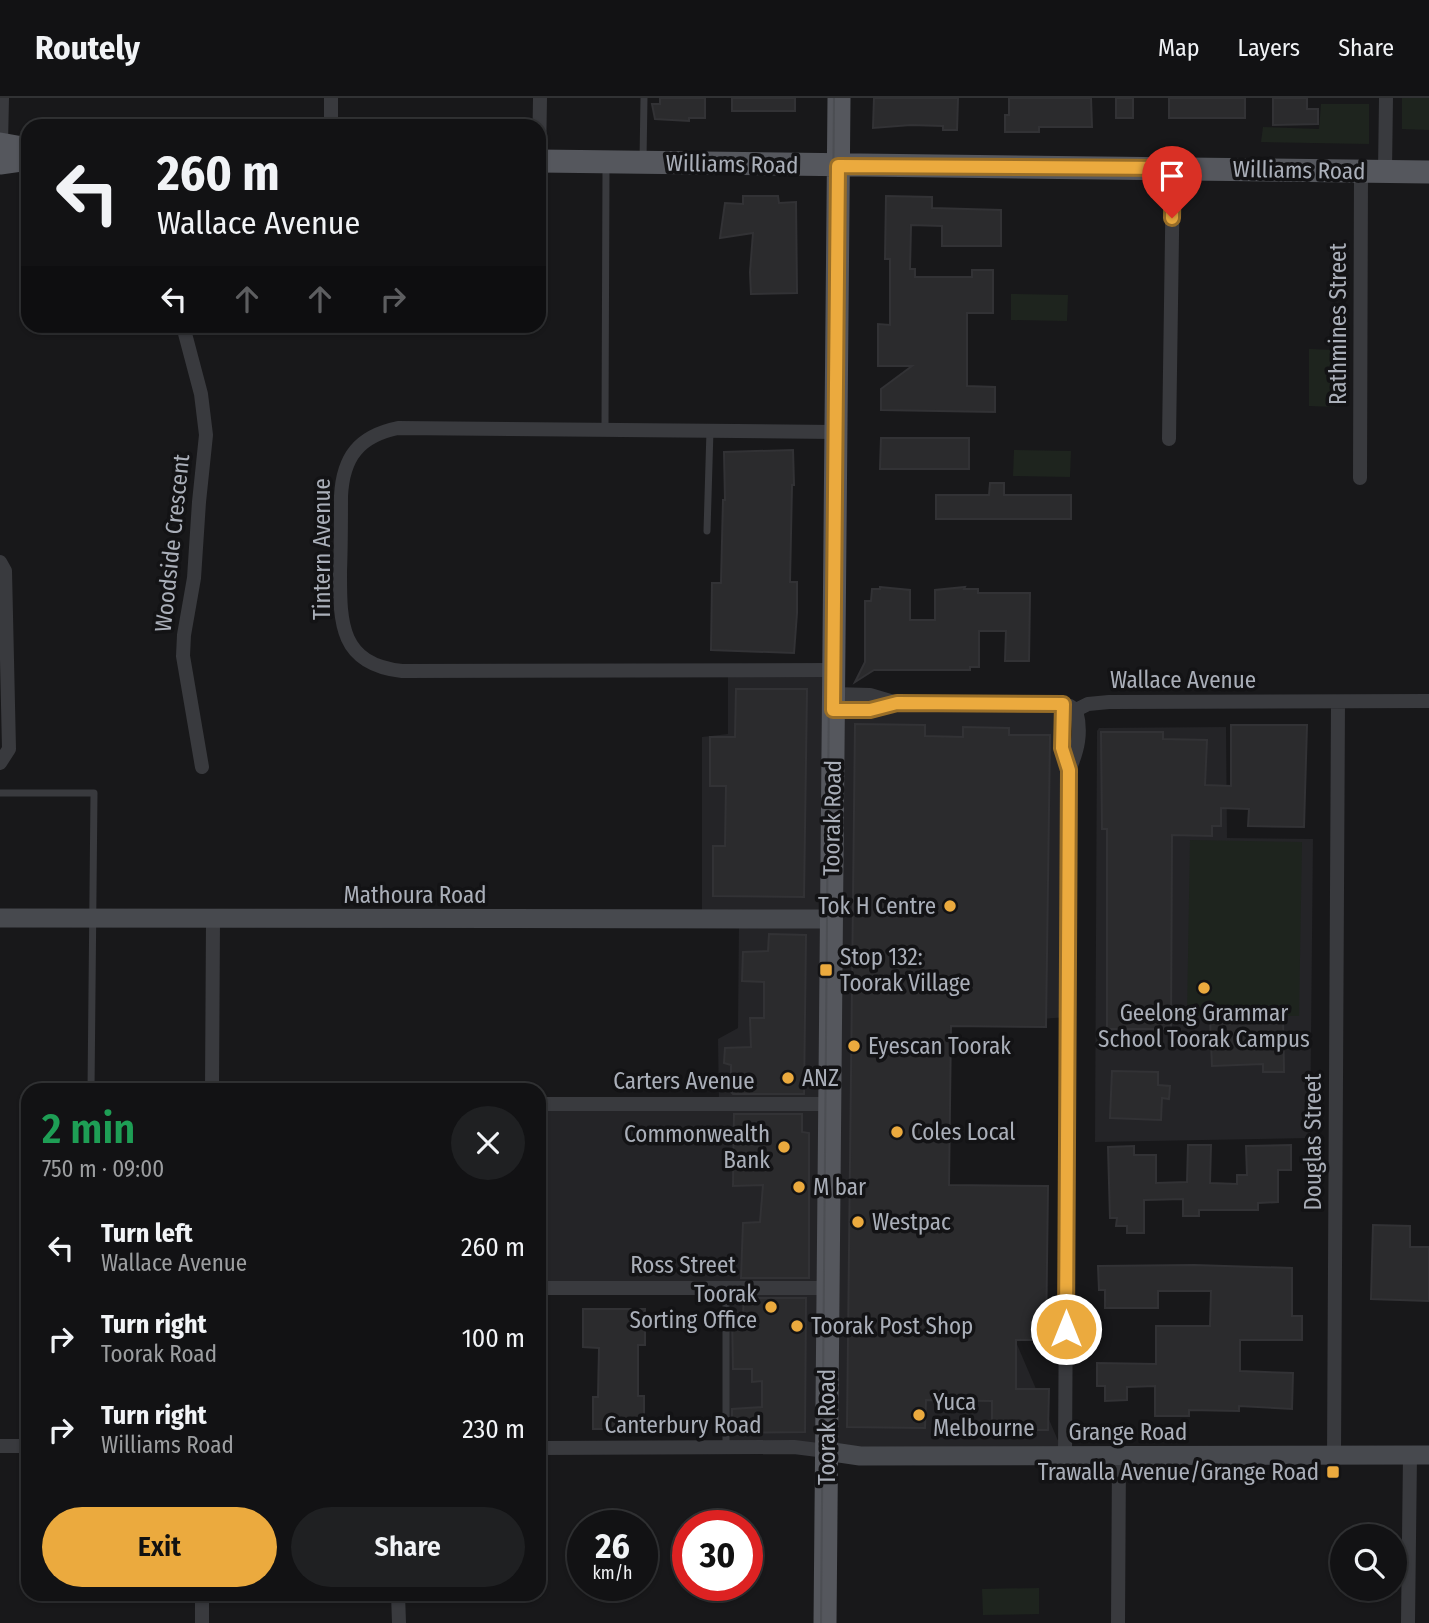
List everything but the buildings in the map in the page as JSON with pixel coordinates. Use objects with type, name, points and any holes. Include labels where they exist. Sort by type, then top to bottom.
[{"type":"main road","name":"Toorak Road","points":[[825,1623],[839,98]]},
{"type":"main road","points":[[1,154],[21,150]]},
{"type":"main road","points":[[1,154],[21,158]]},
{"type":"main road","name":"Williams Road","points":[[546,161],[1429,172]]},
{"type":"street","points":[[1,154],[2,98]]},
{"type":"street","points":[[331,98],[331,119]]},
{"type":"street","points":[[540,98],[540,119]]},
{"type":"street","points":[[1385,171],[1386,98]]},
{"type":"street","points":[[1169,439],[1173,168]]},
{"type":"street","name":"Rathmines Street","points":[[1360,478],[1362,171]]},
{"type":"street","name":"Woodside Crescent","points":[[185,333],[201,394],[206,435],[194,578],[183,656],[202,767]]},
{"type":"street","name":"Tintern Avenue","points":[[833,670],[402,671],[376,666],[354,649],[343,628],[340,611],[341,496],[346,466],[360,445],[382,432],[398,428],[835,432]]},
{"type":"street","points":[[0,562],[5,571],[9,704],[9,749],[0,763]]},
{"type":"street","name":"Wallace Avenue","points":[[833,702],[870,695],[897,703],[1070,707],[1109,702],[1429,701]]},
{"type":"street","name":"Douglas Street","points":[[1334,1456],[1338,702]]},
{"type":"street","points":[[1065,1457],[1069,770],[1062,748],[1070,707]]},
{"type":"street","name":"Mathoura Road","points":[[0,918],[831,919]]},
{"type":"street","points":[[212,1083],[213,920]]},
{"type":"street","name":"Carters Avenue","points":[[546,1104],[829,1104]]},
{"type":"street","name":"Ross Street","points":[[546,1288],[828,1288]]},
{"type":"street","points":[[0,1446],[21,1446]]},
{"type":"street","name":"Canterbury Road","points":[[546,1448],[794,1447],[826,1451]]},
{"type":"street","name":"Grange Road","points":[[826,1451],[860,1456],[1420,1455]]},
{"type":"street","points":[[1408,1623],[1420,1455]]},
{"type":"street","points":[[1118,1623],[1119,1457]]},
{"type":"street","points":[[202,1601],[202,1623]]},
{"type":"street","points":[[398,1601],[399,1623]]},
{"type":"lane","points":[[643,163],[644,98]]},
{"type":"lane","points":[[605,429],[606,162]]},
{"type":"lane","points":[[707,531],[710,430]]},
{"type":"lane","points":[[0,793],[93,793],[92,1083]]},
{"type":"lane","points":[[726,1288],[726,1448]]},
{"type":"shaded area","points":[[1402,98],[1429,98],[1429,130],[1402,129]]},
{"type":"shaded area","points":[[1321,104],[1369,104],[1369,144],[1261,142],[1263,127],[1319,129]]},
{"type":"shaded area","points":[[1011,294],[1068,295],[1067,321],[1011,320]]},
{"type":"shaded area","points":[[1309,349],[1335,350],[1335,407],[1309,406]]},
{"type":"shaded area","points":[[1014,450],[1071,451],[1070,477],[1013,476]]},
{"type":"shaded area","points":[[833,670],[833,694],[1070,706],[1067,1017],[951,1026],[949,1185],[1065,1457],[726,1448],[726,1288],[546,1288],[546,1103],[719,1104],[718,1039],[738,1028],[739,920],[702,919],[702,737],[728,734],[728,671]]},
{"type":"shaded area","name":"Geelong Grammar School Toorak Campus","points":[[1226,727],[1227,838],[1313,839],[1310,1138],[1095,1142],[1097,731],[1099,728]]},
{"type":"shaded area","points":[[1190,840],[1302,842],[1299,1016],[1187,1016]]},
{"type":"shaded area","points":[[1039,1588],[1039,1614],[983,1615],[982,1589]]},
{"type":"tram line","points":[[821,1623],[834,98]]},
{"type":"place","name":"Tok H Centre","points":[[950,906]]},
{"type":"place","name":"Stop 132: Toorak Village","points":[[826,970]]},
{"type":"place","name":"Geelong Grammar School Toorak Campus","points":[[1204,988]]},
{"type":"place","name":"Eyescan Toorak","points":[[854,1046]]},
{"type":"place","name":"ANZ","points":[[788,1078]]},
{"type":"place","name":"Coles Local","points":[[897,1132]]},
{"type":"place","name":"Commonwealth Bank","points":[[784,1147]]},
{"type":"place","name":"M bar","points":[[799,1187]]},
{"type":"place","name":"Westpac","points":[[858,1222]]},
{"type":"place","name":"Toorak Sorting Office","points":[[771,1307]]},
{"type":"place","name":"Toorak Post Shop","points":[[797,1326]]},
{"type":"place","name":"Yuca Melbourne","points":[[919,1415]]},
{"type":"place","name":"Trawalla Avenue/Grange Road","points":[[1333,1472]]},
{"type":"route","points":[[1066,1329],[1069,770],[1062,748],[1063,704],[897,703],[870,710],[833,710],[838,166],[1173,168],[1172,218]]}]
